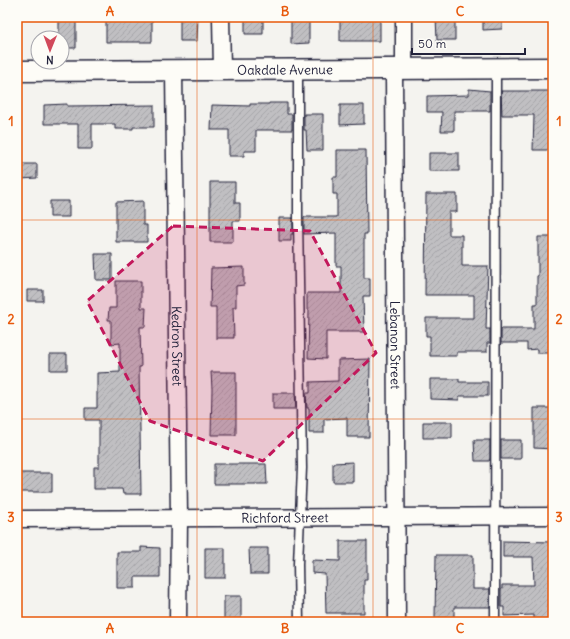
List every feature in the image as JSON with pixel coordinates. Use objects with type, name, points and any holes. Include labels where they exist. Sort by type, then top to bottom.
[{"type":"street","points":[[221,17],[222,69]]},
{"type":"street","name":"Lebanon Street","points":[[397,622],[399,69],[404,17]]},
{"type":"street","name":"Oakdale Avenue","points":[[17,70],[553,68]]},
{"type":"street","name":"Kedron Street","points":[[174,70],[178,622]]},
{"type":"street","name":"Richford Street","points":[[17,519],[553,516]]},
{"type":"lane","points":[[495,622],[496,68]]},
{"type":"lane","points":[[298,69],[298,217],[302,468],[298,564],[299,622]]},
{"type":"highlighted area","points":[[173,226],[310,231],[376,353],[263,461],[150,421],[87,301]]},
{"type":"building","points":[[59,17],[76,17],[76,48],[70,48],[70,30],[59,30]]},
{"type":"building","points":[[180,17],[198,17],[197,41],[180,41]]},
{"type":"building","points":[[245,17],[263,17],[263,34],[245,34]]},
{"type":"building","points":[[291,17],[309,17],[309,43],[291,44]]},
{"type":"building","points":[[340,17],[380,17],[380,41],[340,41]]},
{"type":"building","points":[[436,17],[455,17],[455,40],[437,40]]},
{"type":"building","points":[[483,17],[502,17],[502,29],[483,30]]},
{"type":"building","points":[[106,18],[152,18],[152,42],[106,42]]},
{"type":"building","points":[[469,89],[490,91],[490,111],[454,111],[454,131],[441,131],[442,112],[427,112],[427,96],[469,95]]},
{"type":"building","points":[[501,91],[553,91],[553,150],[533,150],[534,115],[502,115]]},
{"type":"building","points":[[287,103],[287,114],[292,114],[292,130],[256,130],[256,151],[244,151],[244,156],[229,156],[229,130],[211,130],[212,105],[250,106],[250,104]]},
{"type":"building","points":[[67,104],[67,106],[154,105],[154,127],[115,129],[115,124],[92,124],[92,149],[78,149],[78,124],[44,124],[44,105]]},
{"type":"building","points":[[340,105],[364,105],[364,124],[340,125]]},
{"type":"building","points":[[304,114],[323,114],[323,150],[307,150],[306,130],[304,130]]},
{"type":"building","points":[[337,150],[366,150],[367,234],[364,234],[364,278],[370,278],[370,296],[363,296],[364,332],[326,332],[326,359],[308,358],[309,310],[307,310],[307,293],[341,293],[341,266],[336,266],[336,233],[304,234],[304,217],[337,217],[337,194],[333,194],[333,177],[337,177]]},
{"type":"building","points":[[429,153],[459,153],[459,171],[429,171]]},
{"type":"building","points":[[20,164],[37,164],[37,178],[20,179]]},
{"type":"building","points":[[210,182],[235,182],[235,203],[240,203],[240,221],[233,221],[233,242],[210,242]]},
{"type":"building","points":[[426,194],[457,194],[457,212],[449,212],[449,235],[462,235],[462,266],[488,266],[486,329],[490,329],[490,343],[487,343],[487,352],[457,352],[457,356],[430,356],[430,336],[426,336],[426,318],[474,318],[474,295],[425,295]]},
{"type":"building","points":[[50,201],[69,201],[69,217],[50,217]]},
{"type":"building","points":[[143,201],[143,225],[147,225],[147,242],[116,242],[116,202]]},
{"type":"building","points":[[279,218],[293,218],[293,234],[291,234],[291,241],[279,241]]},
{"type":"building","points":[[538,237],[553,237],[553,353],[537,353],[537,349],[527,350],[527,343],[501,343],[501,329],[534,329],[534,304],[537,304]]},
{"type":"building","points":[[95,254],[112,254],[112,280],[96,280]]},
{"type":"building","points":[[244,267],[244,285],[236,286],[236,307],[233,307],[234,338],[216,338],[216,307],[210,307],[211,268]]},
{"type":"building","points":[[116,281],[141,281],[141,308],[146,308],[145,327],[140,327],[141,367],[139,367],[141,494],[123,494],[122,489],[94,489],[94,467],[99,467],[99,420],[85,420],[85,408],[97,408],[97,373],[120,372],[120,343],[111,344],[111,320],[108,320],[109,308],[116,308]]},
{"type":"building","points":[[27,290],[43,290],[43,301],[27,301]]},
{"type":"building","points":[[50,354],[67,354],[67,370],[50,370]]},
{"type":"building","points":[[370,359],[369,437],[347,437],[347,418],[324,419],[324,433],[309,433],[309,408],[307,408],[306,393],[310,393],[310,382],[338,381],[338,360]]},
{"type":"building","points":[[211,372],[236,372],[236,435],[211,435]]},
{"type":"building","points":[[430,379],[459,379],[459,382],[488,382],[488,396],[459,396],[459,400],[430,399]]},
{"type":"building","points":[[273,393],[295,393],[296,409],[273,409]]},
{"type":"building","points":[[534,408],[553,408],[553,449],[534,448]]},
{"type":"building","points":[[423,422],[452,422],[452,438],[423,438]]},
{"type":"building","points":[[474,440],[490,440],[489,461],[475,461]]},
{"type":"building","points":[[501,440],[521,440],[521,459],[501,459]]},
{"type":"building","points":[[353,462],[353,482],[333,482],[333,463]]},
{"type":"building","points":[[214,464],[266,464],[267,484],[214,484]]},
{"type":"building","points":[[17,473],[52,473],[52,492],[17,492]]},
{"type":"building","points":[[340,541],[367,541],[367,580],[364,580],[364,613],[326,613],[325,574],[312,573],[312,560],[340,561]]},
{"type":"building","points":[[503,541],[553,542],[553,620],[534,620],[534,615],[504,616],[504,607],[501,607],[502,585],[534,585],[533,557],[503,557]]},
{"type":"building","points":[[141,547],[160,548],[160,577],[135,577],[135,588],[117,588],[117,552],[141,552]]},
{"type":"building","points":[[205,548],[225,548],[225,578],[205,578]]},
{"type":"building","points":[[249,548],[268,548],[268,574],[250,574]]},
{"type":"building","points":[[436,555],[473,555],[473,589],[490,589],[490,607],[454,607],[454,618],[435,618]]},
{"type":"building","points":[[224,596],[241,596],[241,619],[224,620]]}]
